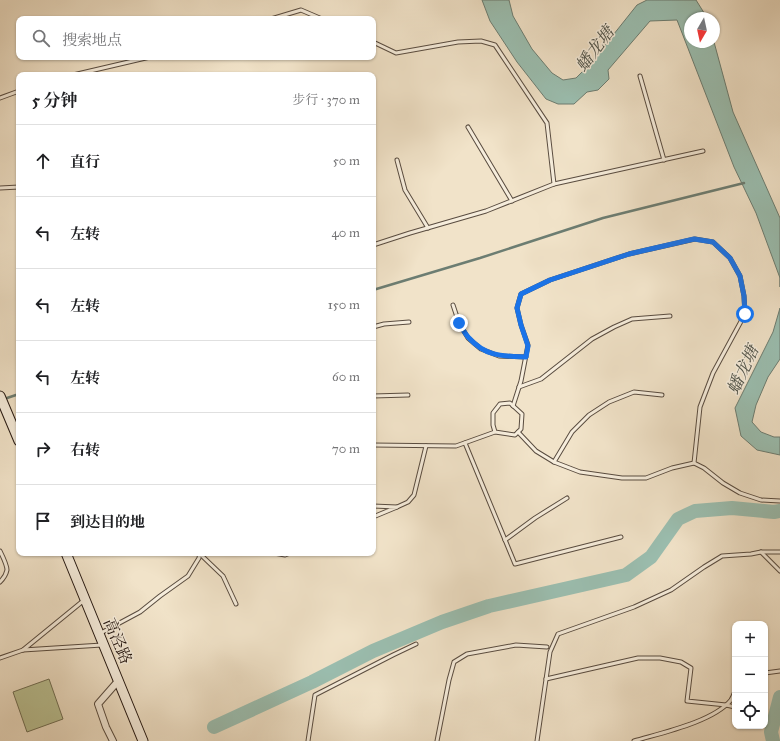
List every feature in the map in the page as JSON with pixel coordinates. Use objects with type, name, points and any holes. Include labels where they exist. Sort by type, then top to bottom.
[{"type":"main road","points":[[0,396],[16,434]]},
{"type":"main road","name":"高泾路","points":[[67,556],[143,741]]},
{"type":"street","points":[[113,741],[106,727],[98,704],[119,680]]},
{"type":"lane","points":[[281,16],[300,10],[315,16]]},
{"type":"lane","points":[[376,43],[396,53],[458,42],[481,41],[495,45],[547,124],[554,184]]},
{"type":"lane","points":[[86,72],[137,60]]},
{"type":"lane","points":[[640,76],[664,160]]},
{"type":"lane","points":[[0,98],[16,92]]},
{"type":"lane","points":[[468,127],[512,201]]},
{"type":"lane","points":[[376,244],[486,211],[554,184],[702,151]]},
{"type":"lane","points":[[397,160],[405,190],[428,228]]},
{"type":"lane","points":[[0,188],[16,187]]},
{"type":"lane","points":[[513,406],[519,387],[528,346],[517,308],[521,294],[550,280],[629,254],[694,239],[713,242],[730,258],[740,276],[744,296],[745,314],[713,373],[700,407],[694,463]]},
{"type":"lane","points":[[453,304],[459,323],[468,338],[481,349],[499,356],[526,357]]},
{"type":"lane","points":[[519,387],[541,379],[592,339],[614,327],[632,319],[670,316]]},
{"type":"lane","points":[[376,326],[410,322]]},
{"type":"lane","points":[[554,462],[572,432],[589,415],[609,402],[634,392],[662,394]]},
{"type":"lane","points":[[376,396],[408,395]]},
{"type":"lane","points":[[376,445],[456,446],[495,432],[515,434],[521,429],[522,414],[510,403],[500,404],[493,413],[493,425],[495,432]]},
{"type":"lane","points":[[518,432],[536,451],[554,462],[580,472],[622,478],[646,478],[672,468],[694,463],[704,468],[723,483],[740,493],[762,500],[780,501]]},
{"type":"lane","points":[[465,443],[515,564],[621,537]]},
{"type":"lane","points":[[376,516],[408,502],[414,495],[426,446]]},
{"type":"lane","points":[[505,540],[535,518],[567,498]]},
{"type":"lane","points":[[376,506],[397,507]]},
{"type":"lane","points":[[0,551],[7,571],[0,582]]},
{"type":"lane","points":[[538,741],[550,652],[558,634],[634,607],[665,593],[722,556],[761,552],[780,552]]},
{"type":"lane","points":[[761,552],[780,571]]},
{"type":"lane","points":[[99,634],[140,612],[188,576],[199,556]]},
{"type":"lane","points":[[203,556],[223,576],[236,604]]},
{"type":"lane","points":[[23,650],[84,599]]},
{"type":"lane","points":[[308,741],[315,695],[416,644]]},
{"type":"lane","points":[[0,658],[23,650],[104,645]]},
{"type":"lane","points":[[437,741],[454,662],[467,654],[516,645],[547,647]]},
{"type":"lane","points":[[546,679],[638,658],[660,658],[681,662],[690,668],[687,701],[732,706]]},
{"type":"lane","points":[[768,672],[780,670]]},
{"type":"lane","points":[[634,741],[697,722],[723,708],[732,699],[734,693]]},
{"type":"shaded area","points":[[482,0],[509,0],[513,16],[532,49],[552,73],[563,80],[576,78],[590,64],[637,5],[647,0],[696,0],[703,12],[684,12],[684,38],[677,20],[650,21],[608,70],[609,79],[598,90],[587,92],[574,104],[558,104],[546,99],[517,62],[490,21]]},
{"type":"shaded area","points":[[688,48],[716,48],[733,112],[780,218],[780,278],[756,213],[734,167]]},
{"type":"shaded area","points":[[780,308],[780,359],[768,377],[756,405],[752,422],[761,432],[774,437],[780,437],[780,455],[757,450],[741,436],[735,408],[773,332]]},
{"type":"shaded area","points":[[49,679],[63,719],[27,732],[13,692]]},
{"type":"waterway","points":[[376,289],[480,258],[603,218],[744,183]]},
{"type":"waterway","points":[[4,399],[16,395]]},
{"type":"waterway","points":[[214,727],[312,682],[373,651],[442,622],[489,606],[626,575],[651,557],[678,519],[695,511],[732,508],[774,512],[780,511]]},
{"type":"waterway","name":"蟠龙塘","points":[[773,741],[771,732],[780,697]]},
{"type":"route","points":[[459,323],[468,338],[481,349],[499,356],[526,357],[528,346],[517,308],[521,294],[550,280],[629,254],[694,239],[713,242],[730,258],[740,276],[744,296],[745,314]]}]
